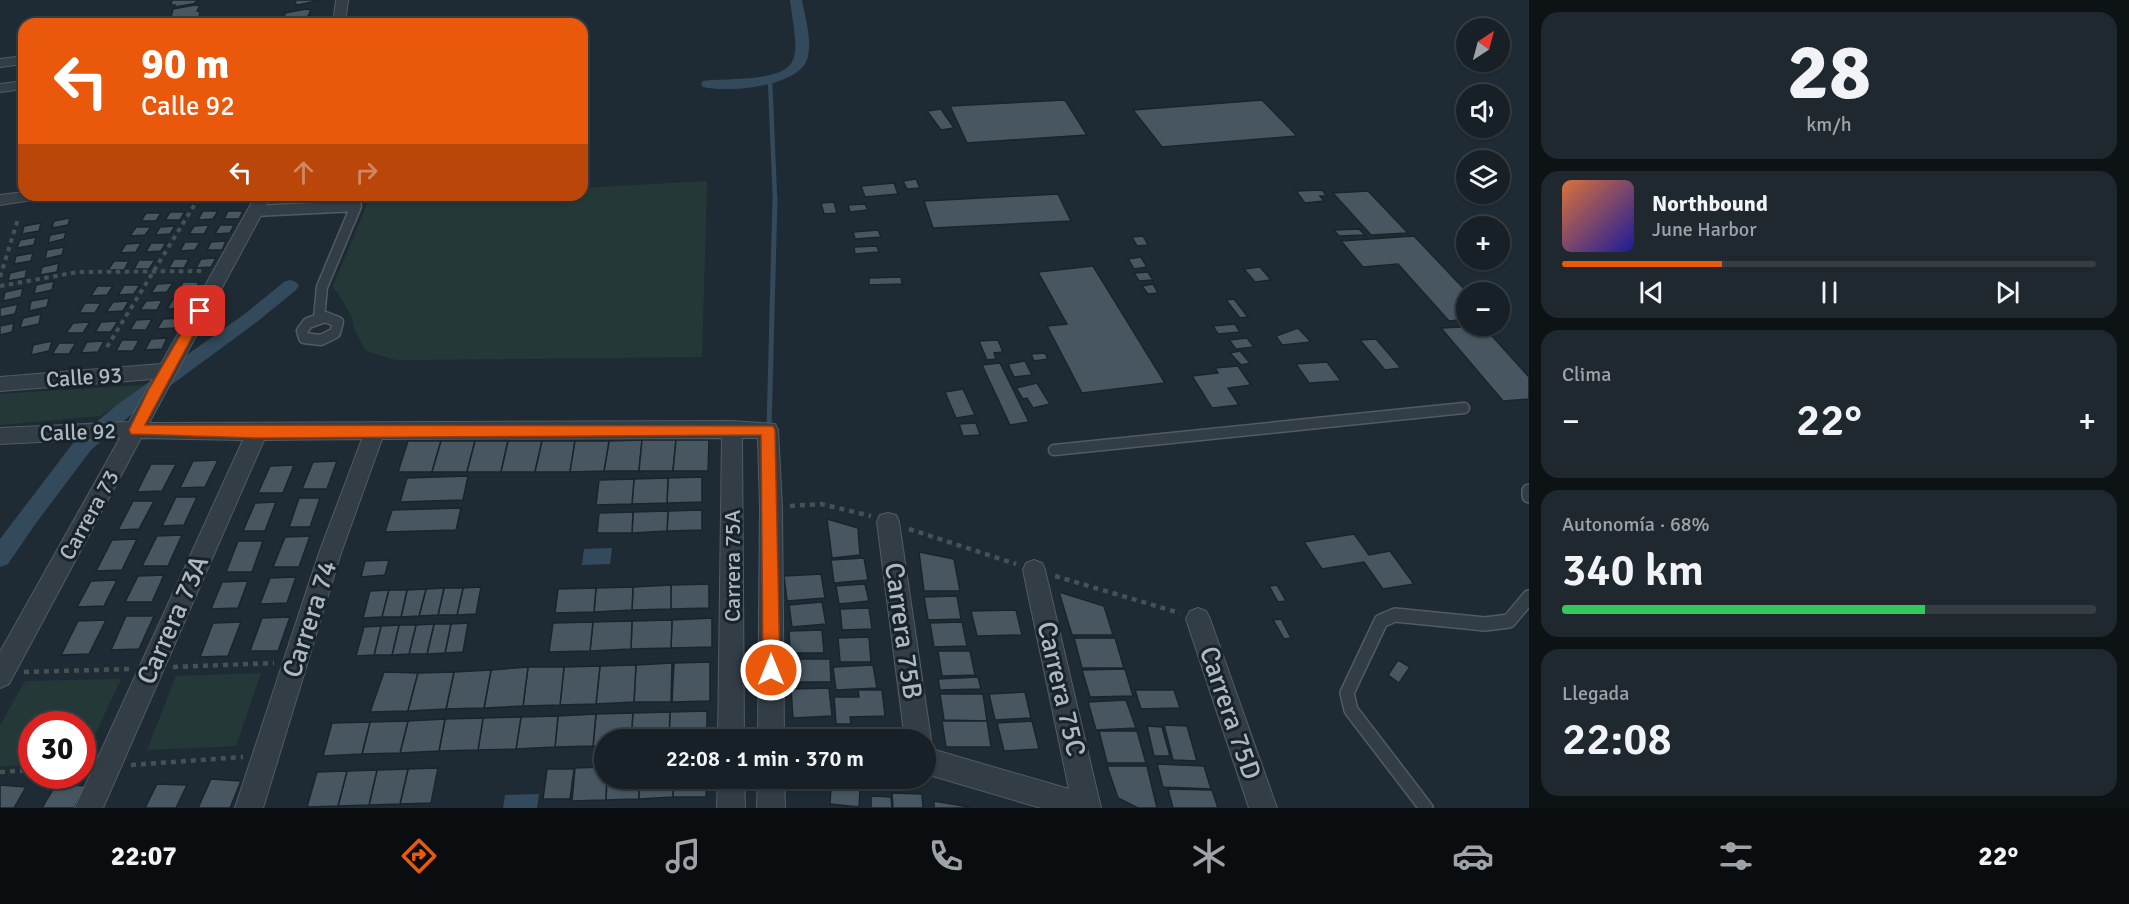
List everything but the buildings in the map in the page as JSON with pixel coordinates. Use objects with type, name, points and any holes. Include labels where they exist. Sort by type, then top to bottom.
[{"type":"street","points":[[340,18],[342,0]]},
{"type":"street","points":[[0,63],[18,61]]},
{"type":"street","points":[[0,88],[18,86]]},
{"type":"street","points":[[0,200],[18,197]]},
{"type":"street","name":"Carrera 73","points":[[0,676],[127,430],[162,380],[261,201]]},
{"type":"street","name":"Calle 93","points":[[0,384],[162,380]]},
{"type":"street","name":"Carrera 75A","points":[[731,729],[732,429]]},
{"type":"street","name":"Calle 92","points":[[0,436],[127,430],[257,432],[768,430]]},
{"type":"street","name":"Carrera 74","points":[[249,808],[330,553],[375,430]]},
{"type":"street","name":"Carrera 75A","points":[[768,430],[771,507],[771,729]]},
{"type":"street","name":"Carrera 73A","points":[[89,808],[257,432]]},
{"type":"street","name":"Carrera 75B","points":[[888,522],[916,729]]},
{"type":"street","name":"Carrera 75C","points":[[1034,570],[1087,808]]},
{"type":"street","name":"Carrera 75D","points":[[1198,619],[1263,808]]},
{"type":"street","points":[[936,764],[1087,808]]},
{"type":"street","points":[[731,789],[731,808]]},
{"type":"street","points":[[771,789],[771,808]]},
{"type":"lane","points":[[255,211],[356,206],[322,287],[319,318]]},
{"type":"lane","points":[[1054,450],[1464,408]]},
{"type":"lane","points":[[1529,491],[1529,496]]},
{"type":"lane","points":[[1426,808],[1351,710],[1347,693],[1381,621],[1395,615],[1485,624],[1509,621],[1529,597]]},
{"type":"path","points":[[107,347],[195,204]]},
{"type":"path","points":[[0,277],[18,219]]},
{"type":"path","points":[[0,286],[78,272],[206,271]]},
{"type":"path","points":[[771,507],[821,504],[844,508],[1034,570],[1198,619]]},
{"type":"path","points":[[107,766],[266,756]]},
{"type":"path","points":[[0,772],[18,771]]},
{"type":"green space","points":[[707,181],[702,357],[396,360],[366,351],[354,329],[352,317],[333,286],[369,201],[588,201],[588,188]]},
{"type":"green space","points":[[145,385],[101,416],[0,425],[0,394]]},
{"type":"green space","points":[[261,673],[236,746],[147,750],[176,676]]},
{"type":"green space","points":[[121,679],[96,732],[96,711],[18,711],[18,765],[0,766],[0,726],[25,681]]},
{"type":"water","points":[[612,548],[610,564],[582,565],[584,549]]},
{"type":"water","points":[[539,794],[537,808],[503,808],[505,795]]},
{"type":"waterway","points":[[708,84],[761,81],[789,73],[798,66],[802,57],[802,36],[796,0]]},
{"type":"waterway","points":[[770,80],[775,199]]},
{"type":"waterway","points":[[769,429],[775,199]]},
{"type":"waterway","points":[[0,557],[28,516],[84,444],[125,409],[252,317],[290,286]]},
{"type":"route","points":[[200,311],[136,430],[257,432],[768,430],[771,507],[771,670]]}]
